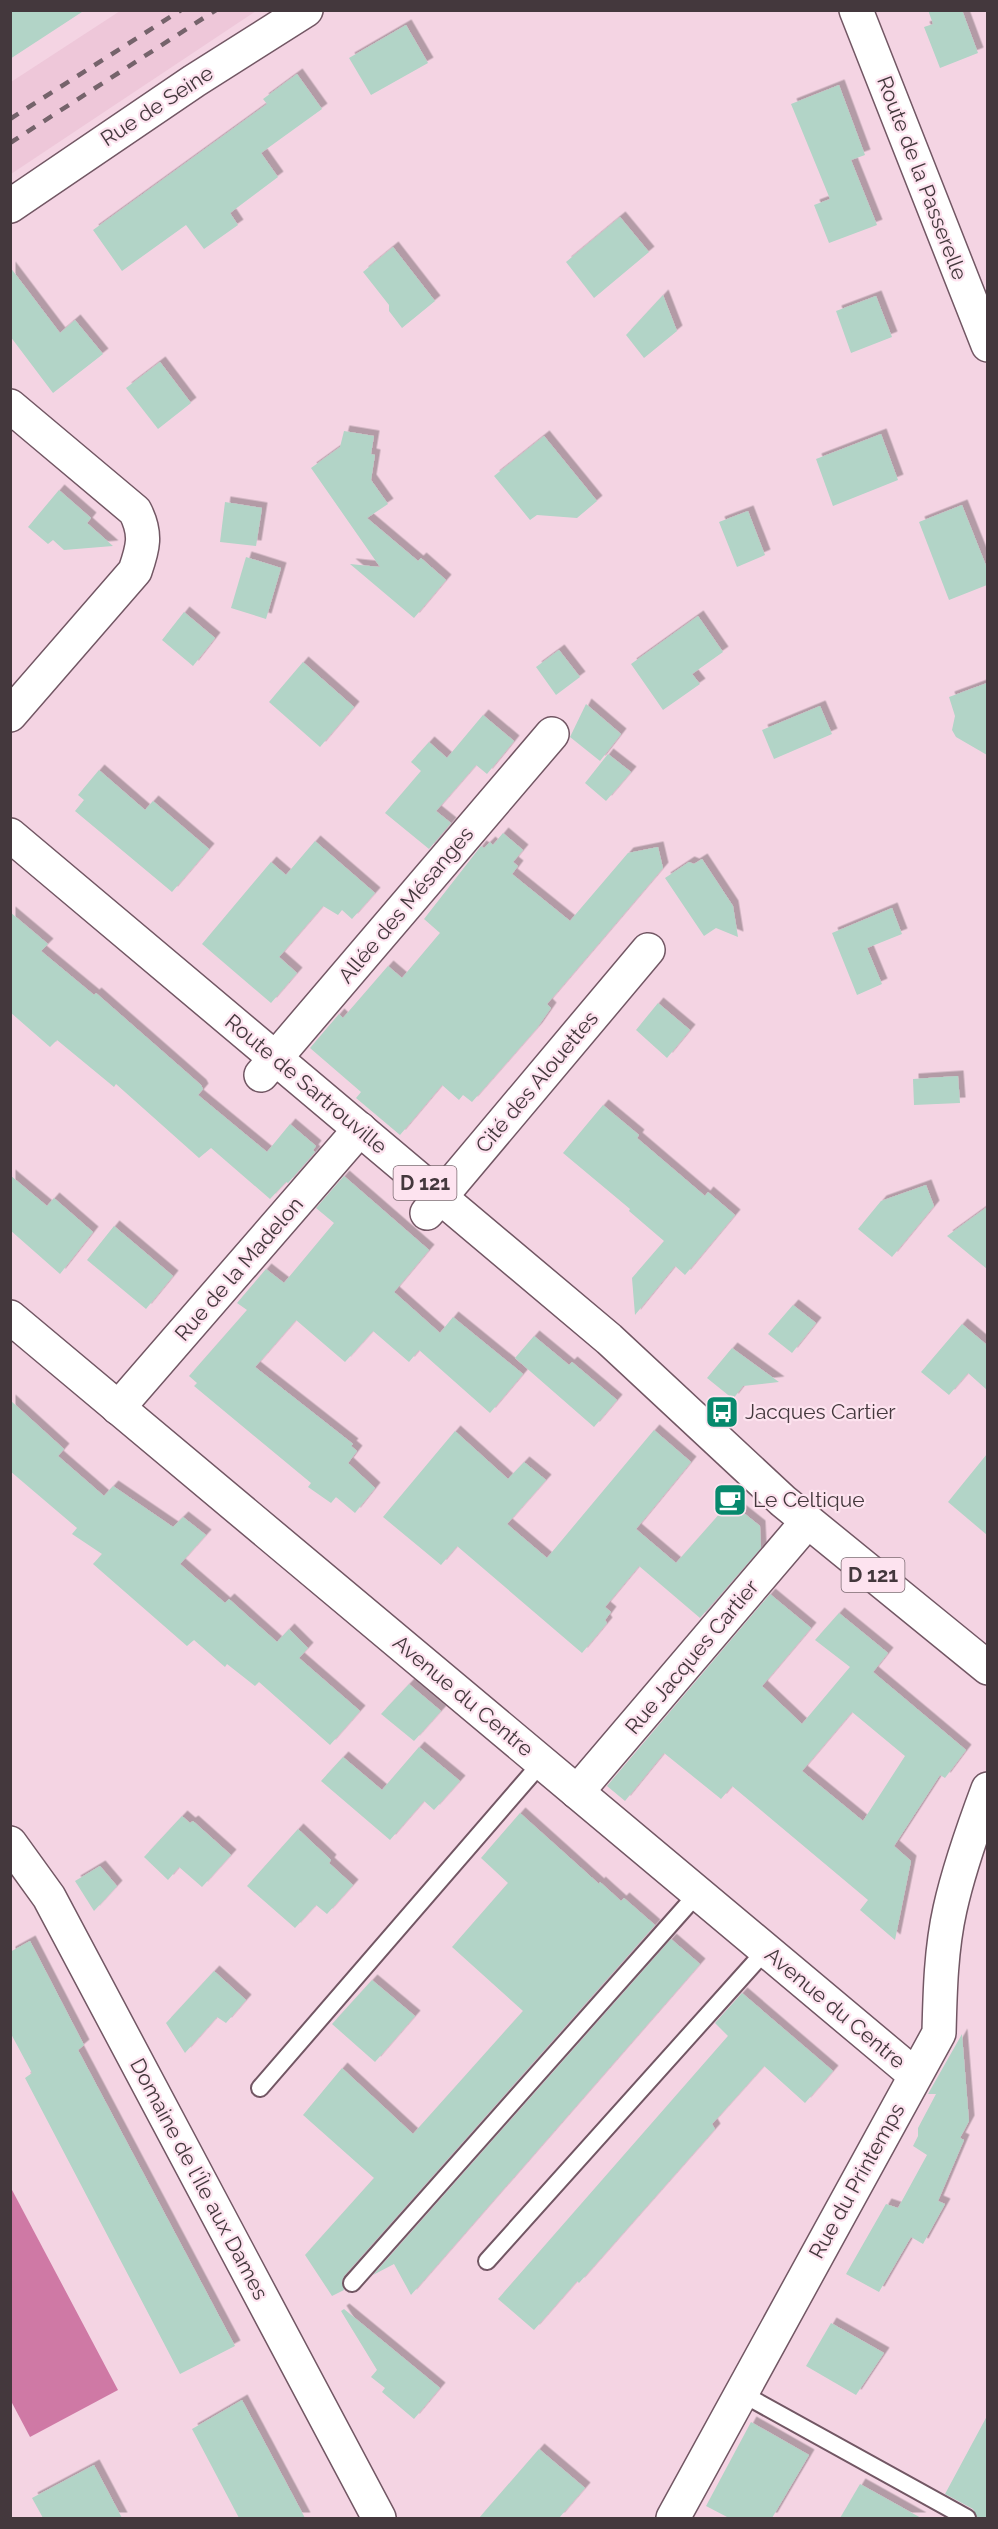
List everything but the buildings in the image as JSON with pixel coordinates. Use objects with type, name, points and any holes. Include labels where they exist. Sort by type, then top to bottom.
[{"type":"street","name":"Rue de Seine","points":[[10,206],[194,81],[306,10]]},
{"type":"street","name":"Route de la Passerelle","points":[[856,10],[987,345]]},
{"type":"street","points":[[10,406],[135,512],[144,528],[143,547],[135,571],[10,715]]},
{"type":"street","name":"Allée des Mésanges","points":[[268,1067],[552,734]]},
{"type":"street","name":"Route de Sartrouville","points":[[10,836],[268,1067]]},
{"type":"street","name":"Route de Sartrouville","points":[[10,862],[268,1067],[434,1205],[609,1339],[807,1522],[987,1668]]},
{"type":"street","name":"Cité des Alouettes","points":[[434,1205],[648,950]]},
{"type":"street","name":"Rue de la Madelon","points":[[118,1408],[353,1138]]},
{"type":"street","name":"Avenue du Centre","points":[[10,1317],[915,2075]]},
{"type":"street","name":"Rue Jacques Cartier","points":[[577,1792],[807,1522]]},
{"type":"street","name":"Rue du Printemps","points":[[673,2518],[939,2033],[940,1979],[950,1910],[969,1840],[987,1789]]},
{"type":"street","name":"Domaine de l'Île aux Dames","points":[[10,1843],[49,1897],[379,2518]]},
{"type":"lane","points":[[260,2088],[542,1762]]},
{"type":"lane","points":[[352,2283],[698,1893]]},
{"type":"lane","points":[[487,2261],[766,1950]]},
{"type":"lane","points":[[741,2393],[967,2518]]},
{"type":"shaded area","points":[[120,11],[256,11],[11,174],[11,82]]},
{"type":"shaded area","points":[[11,2188],[118,2390],[30,2437],[11,2401]]},
{"type":"railway","points":[[10,119],[181,10]]},
{"type":"railway","points":[[10,143],[216,10]]},
{"type":"place","name":"Jacques Cartier","points":[[722,1412]]},
{"type":"place","name":"Le Celtique","points":[[730,1500]]}]
